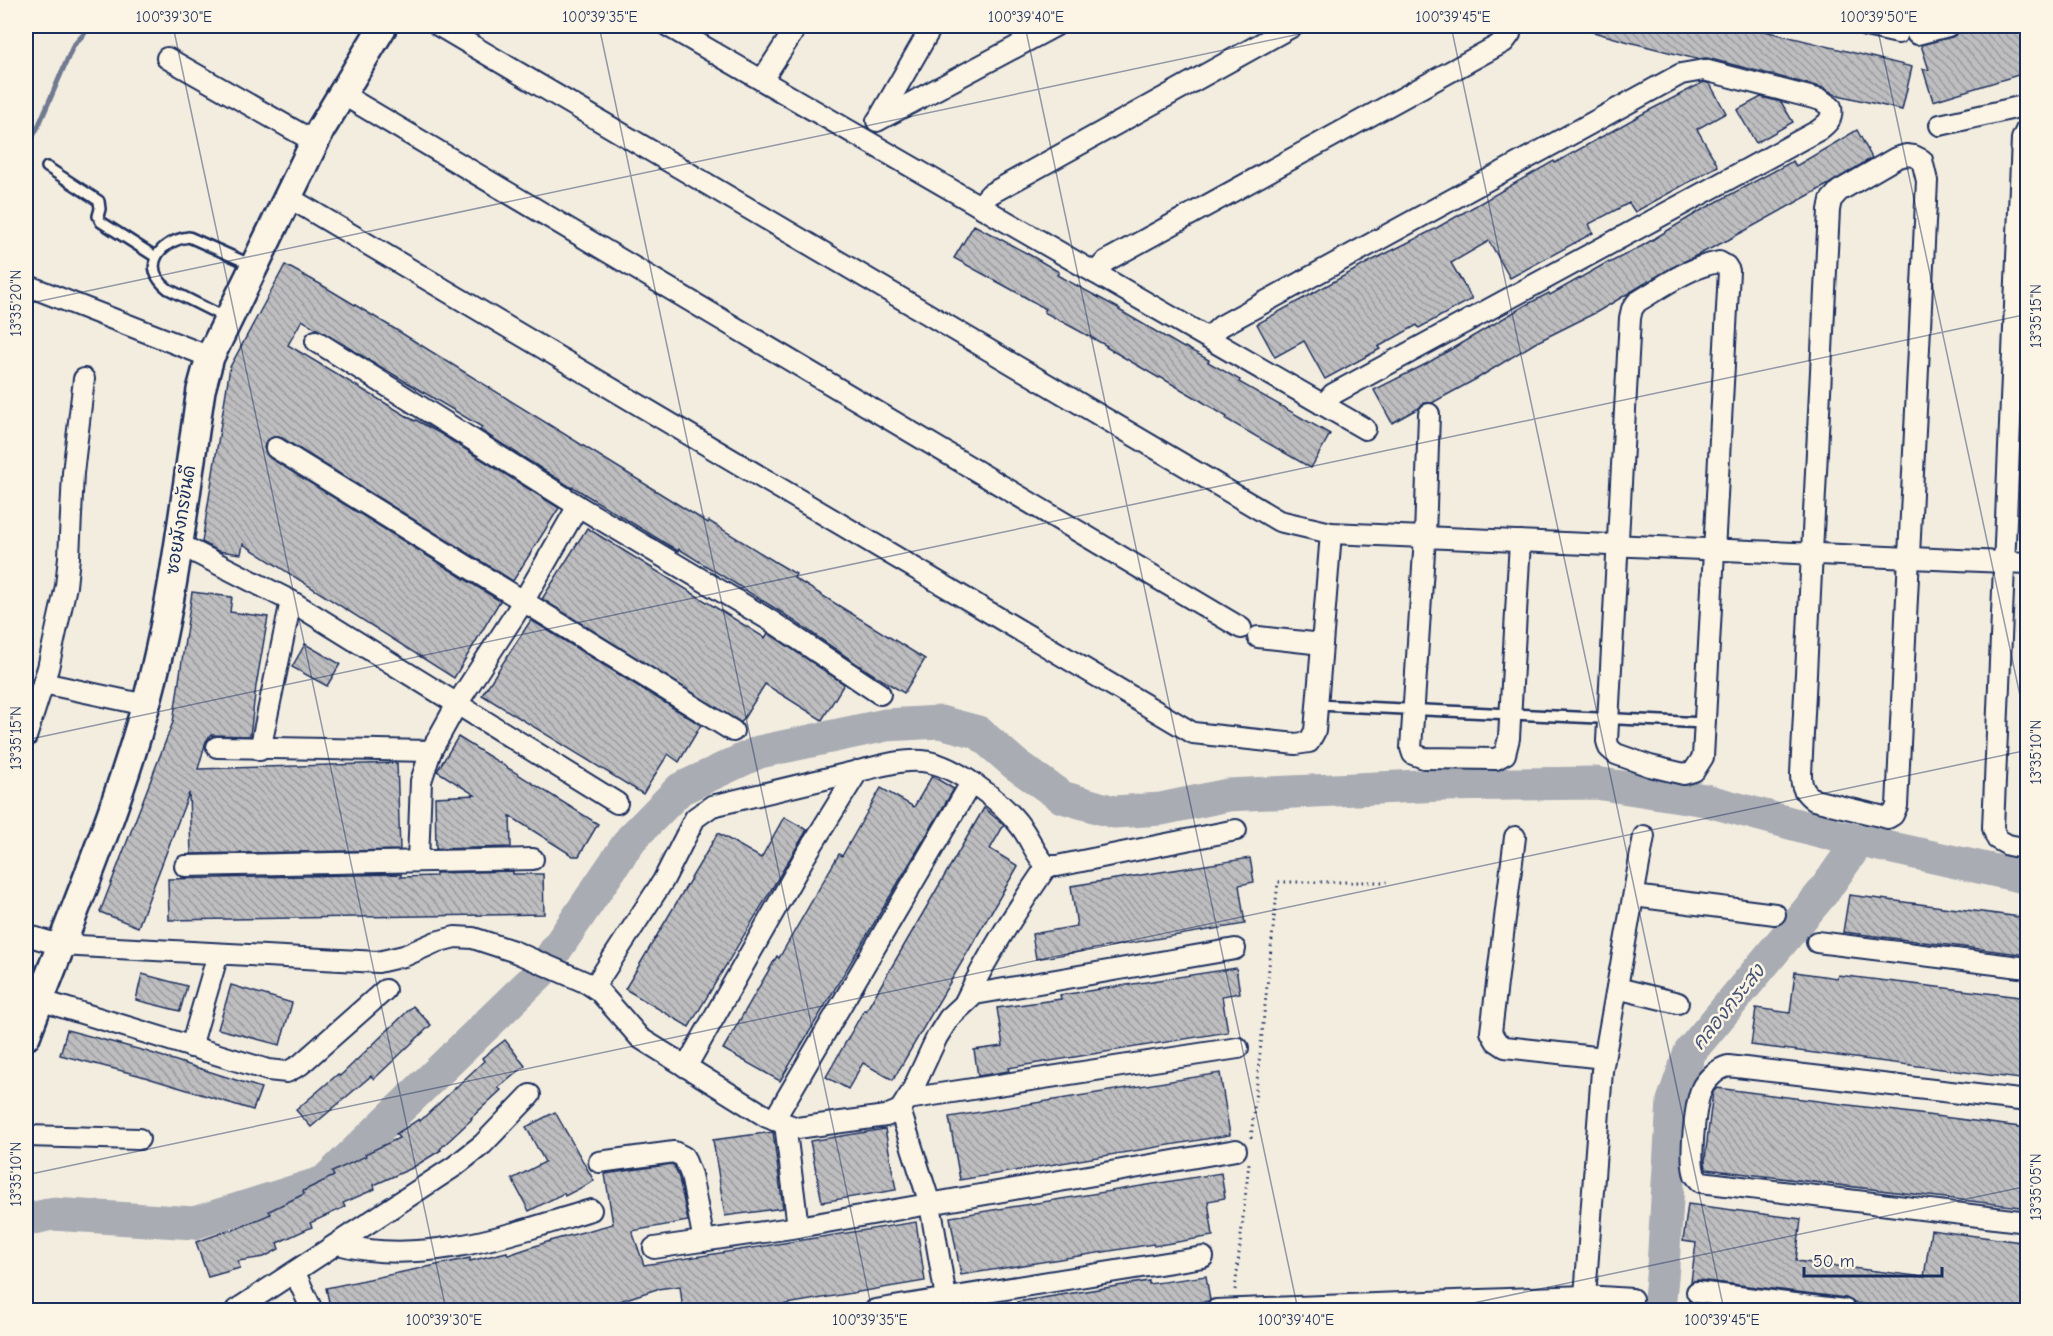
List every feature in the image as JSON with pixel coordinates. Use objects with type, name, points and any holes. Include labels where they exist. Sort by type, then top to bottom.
[{"type":"street","name":"ซอยมังกรขันดี","points":[[26,1036],[123,784],[146,705],[165,623],[201,390],[210,357],[315,142],[383,26]]},
{"type":"street","points":[[439,26],[1280,521],[1331,533],[2028,563]]},
{"type":"street","points":[[668,26],[1365,429]]},
{"type":"street","points":[[762,80],[797,26]]},
{"type":"street","points":[[866,141],[932,26]]},
{"type":"street","points":[[877,121],[1054,26]]},
{"type":"street","points":[[979,206],[990,194],[1293,26]]},
{"type":"street","points":[[1095,273],[1106,261],[1504,42],[1510,34],[1509,29],[1503,26]]},
{"type":"street","points":[[1866,26],[1907,34],[1948,26]]},
{"type":"street","points":[[167,58],[315,142]]},
{"type":"street","points":[[1208,338],[1221,326],[1681,74],[1704,70],[1821,100],[1832,107],[1829,123],[1819,130],[1333,394],[1323,405]]},
{"type":"street","points":[[342,94],[1250,632],[1322,644]]},
{"type":"street","points":[[1941,124],[2028,105]]},
{"type":"street","points":[[2028,126],[2022,139],[1994,828],[1997,839],[2008,845],[2028,849]]},
{"type":"street","points":[[1906,155],[1914,156],[1922,160],[1927,181],[1897,806],[1893,815],[1888,818],[1814,800],[1801,786],[1812,554],[1828,210],[1831,200],[1839,191],[1896,158],[1906,155]]},
{"type":"street","points":[[288,197],[1193,733],[1296,744],[1309,742],[1315,731],[1331,533]]},
{"type":"street","points":[[1719,262],[1726,266],[1729,272],[1715,550],[1703,757],[1700,764],[1694,771],[1684,774],[1650,766],[1616,754],[1609,748],[1607,741],[1616,545],[1632,309],[1636,302],[1683,274],[1719,262]]},
{"type":"street","points":[[26,285],[210,357]]},
{"type":"street","points":[[316,341],[578,506],[771,621],[880,694]]},
{"type":"street","points":[[26,737],[43,683],[66,586],[73,473],[84,379]]},
{"type":"street","points":[[1429,414],[1425,537],[1411,748],[1413,754],[1424,758],[1496,759],[1505,754],[1510,714],[1520,541]]},
{"type":"street","points":[[276,448],[734,730]]},
{"type":"street","points":[[418,861],[421,781],[431,751],[457,704],[523,602],[578,506]]},
{"type":"street","points":[[177,543],[291,602],[617,803]]},
{"type":"street","points":[[260,750],[291,602]]},
{"type":"street","points":[[43,683],[146,705]]},
{"type":"street","points":[[217,747],[260,750],[431,751]]},
{"type":"street","points":[[594,987],[663,881],[698,815],[712,806],[858,771],[921,761],[942,766],[971,783],[1011,815],[1022,828],[1039,858],[1047,866],[1057,866],[1236,830]]},
{"type":"street","points":[[686,1067],[804,858],[858,771]]},
{"type":"street","points":[[798,1227],[779,1122],[971,783]]},
{"type":"street","points":[[1585,1296],[1602,1071],[1644,836]]},
{"type":"street","points":[[1515,837],[1491,1032],[1496,1041],[1505,1047],[1604,1058]]},
{"type":"street","points":[[185,866],[533,859]]},
{"type":"street","points":[[965,1002],[1003,931],[1047,866]]},
{"type":"street","points":[[1634,896],[1775,914]]},
{"type":"street","points":[[26,935],[60,945],[378,962],[404,956],[454,937],[473,938],[558,969],[594,987],[640,1038],[779,1122],[797,1128],[886,1116],[904,1105],[1238,1048]]},
{"type":"street","points":[[1817,942],[2028,968]]},
{"type":"street","points":[[946,1298],[930,1204],[904,1105],[949,1018],[975,994],[1235,949]]},
{"type":"street","points":[[191,1047],[218,954]]},
{"type":"street","points":[[1617,988],[1678,1003]]},
{"type":"street","points":[[39,1000],[268,1070],[287,1072],[300,1065],[385,990]]},
{"type":"street","points":[[2028,1101],[1728,1066],[1721,1068],[1702,1087],[1695,1110],[1693,1151],[1694,1174],[1701,1182],[2028,1222]]},
{"type":"street","points":[[236,1311],[455,1166],[483,1144],[530,1095]]},
{"type":"street","points":[[26,1136],[139,1139]]},
{"type":"street","points":[[599,1162],[674,1152],[684,1157],[691,1175],[704,1241]]},
{"type":"street","points":[[654,1248],[798,1227],[1245,1152]]},
{"type":"street","points":[[338,1244],[359,1250],[422,1251],[467,1244],[591,1210]]},
{"type":"street","points":[[875,1311],[1203,1257]]},
{"type":"street","points":[[295,1273],[312,1311]]},
{"type":"street","points":[[1697,1292],[1845,1311]]},
{"type":"street","points":[[1216,1311],[1453,1306],[1585,1296],[1632,1299]]},
{"type":"lane","points":[[47,167],[99,201],[98,216],[101,222],[156,257]]},
{"type":"lane","points":[[228,319],[168,289],[160,282],[155,271],[156,257],[162,247],[177,239],[189,237],[254,266]]},
{"type":"lane","points":[[1317,705],[1705,723]]},
{"type":"path","points":[[1233,1310],[1245,1152],[1278,882],[1387,882]]},
{"type":"building","points":[[1586,26],[1744,26],[1912,67],[1902,110],[1834,94],[1824,88],[1707,58],[1696,59],[1629,42],[1586,30]]},
{"type":"building","points":[[2028,26],[2028,72],[1933,101],[1923,69],[1929,70],[1921,45],[1952,37],[1957,34],[1960,27]]},
{"type":"building","points":[[1704,82],[1710,84],[1726,113],[1697,129],[1718,166],[1635,212],[1629,203],[1589,224],[1593,233],[1510,278],[1489,241],[1451,263],[1472,299],[1419,328],[1417,325],[1378,347],[1380,349],[1325,379],[1304,341],[1275,357],[1257,324],[1371,261],[1433,230],[1554,161],[1555,163]]},
{"type":"building","points":[[1761,97],[1781,102],[1793,122],[1756,143],[1737,110]]},
{"type":"building","points":[[1857,130],[1872,158],[1728,240],[1671,268],[1597,312],[1535,343],[1432,403],[1424,403],[1392,423],[1374,390],[1426,364],[1526,305],[1549,293],[1550,295],[1608,262],[1642,246],[1700,211],[1793,161],[1796,166]]},
{"type":"building","points":[[974,225],[1030,255],[1059,272],[1057,275],[1120,309],[1184,348],[1209,360],[1208,362],[1240,380],[1239,382],[1330,434],[1311,468],[1226,419],[1227,417],[1198,399],[1044,312],[1046,309],[954,258]]},
{"type":"building","points":[[285,265],[390,326],[708,523],[709,521],[796,574],[794,578],[925,659],[904,693],[781,612],[679,549],[678,551],[572,488],[480,430],[482,427],[302,320],[288,345],[415,421],[441,434],[559,508],[513,581],[282,438],[276,436],[266,441],[264,448],[270,458],[500,601],[454,678],[243,544],[241,554],[218,551],[202,542],[230,367]]},
{"type":"building","points":[[587,528],[765,638],[768,633],[844,684],[822,720],[765,684],[741,723],[542,599]]},
{"type":"building","points":[[192,592],[232,597],[230,612],[268,617],[250,736],[211,735],[206,741],[198,769],[397,763],[400,850],[191,854],[189,793],[138,927],[100,912],[173,722]]},
{"type":"building","points":[[531,620],[701,725],[679,762],[668,754],[643,794],[482,695]]},
{"type":"building","points":[[305,644],[340,664],[327,686],[292,667]]},
{"type":"building","points":[[458,737],[598,824],[579,856],[573,856],[510,816],[511,847],[436,849],[435,797],[475,795],[437,771]]},
{"type":"building","points":[[932,776],[954,789],[780,1081],[723,1049],[777,956],[779,958],[839,854],[842,856],[881,788],[914,807]]},
{"type":"building","points":[[984,808],[1004,825],[990,849],[1018,866],[893,1080],[863,1063],[848,1089],[826,1077]]},
{"type":"building","points":[[784,817],[807,830],[689,1027],[625,989],[718,833],[761,858]]},
{"type":"building","points":[[1250,858],[1254,882],[1239,885],[1245,924],[1036,959],[1032,934],[1077,926],[1071,886]]},
{"type":"building","points":[[513,871],[513,874],[543,874],[544,914],[169,920],[168,879],[401,874],[401,877],[436,876],[436,873]]},
{"type":"building","points":[[1849,895],[2028,918],[2028,955],[1843,932]]},
{"type":"building","points":[[1236,968],[1240,993],[1222,996],[1228,1032],[1008,1068],[1009,1071],[978,1076],[974,1050],[1003,1046],[997,1008],[1061,999],[1060,995]]},
{"type":"building","points":[[1795,972],[2028,998],[2028,1080],[1751,1045],[1756,1008],[1790,1013]]},
{"type":"building","points":[[142,974],[187,986],[180,1011],[136,1000]]},
{"type":"building","points":[[231,985],[292,1003],[280,1045],[218,1029]]},
{"type":"building","points":[[413,1006],[431,1025],[374,1079],[371,1076],[311,1127],[296,1110],[338,1074],[340,1076]]},
{"type":"building","points":[[67,1030],[145,1051],[261,1088],[253,1110],[138,1075],[60,1055]]},
{"type":"building","points":[[505,1040],[525,1066],[498,1088],[501,1090],[441,1150],[412,1168],[374,1185],[375,1189],[343,1203],[345,1207],[310,1223],[312,1227],[277,1243],[279,1249],[264,1257],[238,1261],[240,1268],[208,1277],[196,1242],[231,1231],[271,1214],[269,1211],[334,1176],[332,1172],[399,1138],[396,1134],[419,1119],[420,1121],[484,1061],[482,1058]]},
{"type":"building","points":[[1220,1073],[1230,1135],[960,1180],[949,1117]]},
{"type":"building","points":[[1717,1088],[2028,1128],[2028,1208],[1706,1169],[1705,1160],[1713,1092]]},
{"type":"building","points":[[555,1112],[594,1181],[529,1211],[512,1179],[545,1162],[526,1127]]},
{"type":"building","points":[[885,1129],[896,1190],[822,1202],[810,1141]]},
{"type":"building","points":[[773,1132],[783,1208],[725,1216],[713,1140]]},
{"type":"building","points":[[672,1164],[679,1178],[688,1221],[632,1231],[644,1265],[916,1222],[925,1281],[744,1311],[683,1311],[680,1286],[657,1289],[589,1311],[331,1311],[326,1288],[470,1258],[470,1261],[507,1252],[508,1255],[613,1224],[605,1174]]},
{"type":"building","points":[[1221,1173],[1225,1198],[1208,1201],[1213,1236],[961,1275],[950,1217]]},
{"type":"building","points":[[1688,1204],[1801,1219],[1796,1261],[1924,1277],[1931,1230],[2028,1243],[2028,1292],[2025,1311],[1931,1311],[1905,1307],[1905,1309],[1854,1303],[1846,1298],[1698,1280],[1691,1282],[1696,1243],[1683,1241]]},
{"type":"building","points":[[1206,1276],[1210,1300],[1208,1301],[1164,1309],[1163,1304],[1125,1311],[1017,1311],[1017,1302],[1149,1281],[1149,1284]]},
{"type":"building","points":[[1689,1300],[1696,1304],[1750,1311],[1687,1311]]},
{"type":"waterway","points":[[26,149],[73,46],[91,26]]},
{"type":"waterway","points":[[26,1220],[52,1214],[194,1223],[324,1182],[540,973],[631,839],[680,789],[759,752],[886,725],[940,722],[978,732],[1015,764],[1062,797],[1114,812],[1161,809],[1228,795],[1441,785],[1596,783],[1705,800],[1838,836],[2028,878]]},
{"type":"waterway","name":"คลองกระสง","points":[[1659,1310],[1673,1101],[1690,1052],[1824,891],[1859,841]]}]
